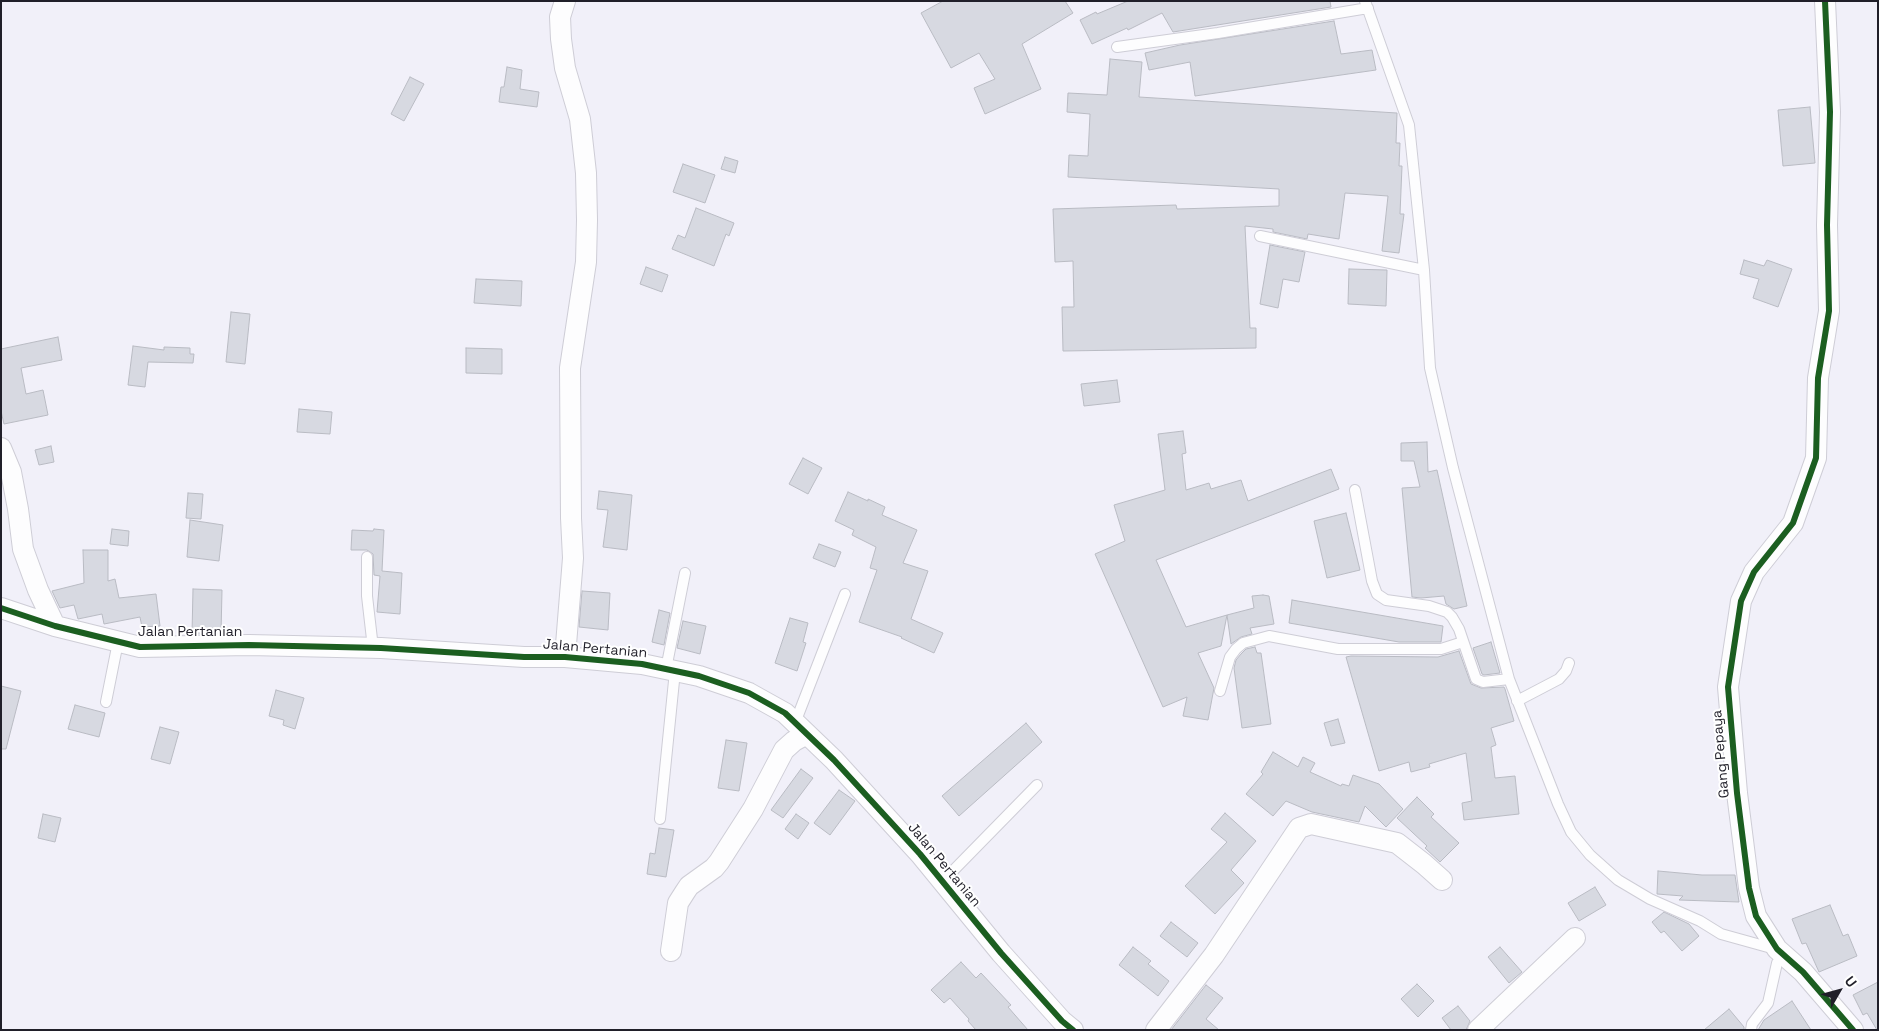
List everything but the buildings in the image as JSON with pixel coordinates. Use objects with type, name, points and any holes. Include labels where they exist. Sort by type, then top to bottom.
[{"type":"street","points":[[564,1],[560,17],[561,39],[565,68],[580,119],[586,173],[587,220],[586,262],[570,368],[570,518],[574,558],[565,657]]},
{"type":"street","name":"Gang Pepaya","points":[[1825,1],[1830,112],[1827,225],[1829,311],[1818,378],[1816,458],[1793,523],[1754,572],[1742,601],[1728,687],[1737,794],[1749,888],[1756,916],[1781,953],[1803,972],[1853,1030]]},
{"type":"street","points":[[1,448],[11,472],[18,509],[22,549],[55,626]]},
{"type":"street","name":"Jalan Pertanian","points":[[1,608],[55,626],[140,647],[249,645],[373,648],[565,657],[642,664],[699,676],[750,693],[785,713],[834,760],[943,881],[1001,953],[1062,1021],[1073,1030]]},
{"type":"street","points":[[672,951],[678,903],[684,892],[719,862],[753,809],[784,750],[794,741],[801,728]]},
{"type":"street","points":[[1156,1030],[1214,955],[1299,828],[1311,824],[1397,843],[1442,880]]},
{"type":"street","points":[[1478,1030],[1575,938]]},
{"type":"lane","points":[[1117,47],[1218,33],[1367,5],[1408,125],[1424,270],[1430,368],[1453,468],[1517,701],[1571,832],[1590,855],[1618,880],[1650,899],[1700,921],[1721,934],[1781,953],[1775,969],[1768,1002],[1752,1024],[1751,1030]]},
{"type":"lane","points":[[1260,236],[1424,270]]},
{"type":"lane","points":[[1355,490],[1372,581],[1377,594],[1386,600],[1429,606],[1447,612],[1452,617],[1463,642],[1476,679],[1484,682],[1510,679]]},
{"type":"lane","points":[[368,557],[367,596],[373,648]]},
{"type":"lane","points":[[660,819],[671,670],[685,572]]},
{"type":"lane","points":[[801,728],[845,594]]},
{"type":"lane","points":[[1220,692],[1230,657],[1236,649],[1242,643],[1269,636],[1338,649],[1441,649],[1463,642]]},
{"type":"lane","points":[[106,702],[118,642]]},
{"type":"lane","points":[[1517,701],[1559,678],[1566,671],[1569,663]]},
{"type":"lane","points":[[943,881],[1037,785]]},
{"type":"cycle path","points":[[1825,1],[1830,112],[1827,225],[1829,311],[1818,378],[1816,458],[1793,523],[1754,572],[1741,601],[1728,687],[1737,793],[1749,888],[1756,916],[1777,949],[1803,972],[1853,1030]]},
{"type":"cycle path","points":[[1,608],[55,626],[140,647],[249,645],[381,648],[524,657],[565,657],[642,664],[699,676],[749,693],[785,713],[834,760],[920,854],[1001,953],[1062,1021],[1073,1030]]}]
